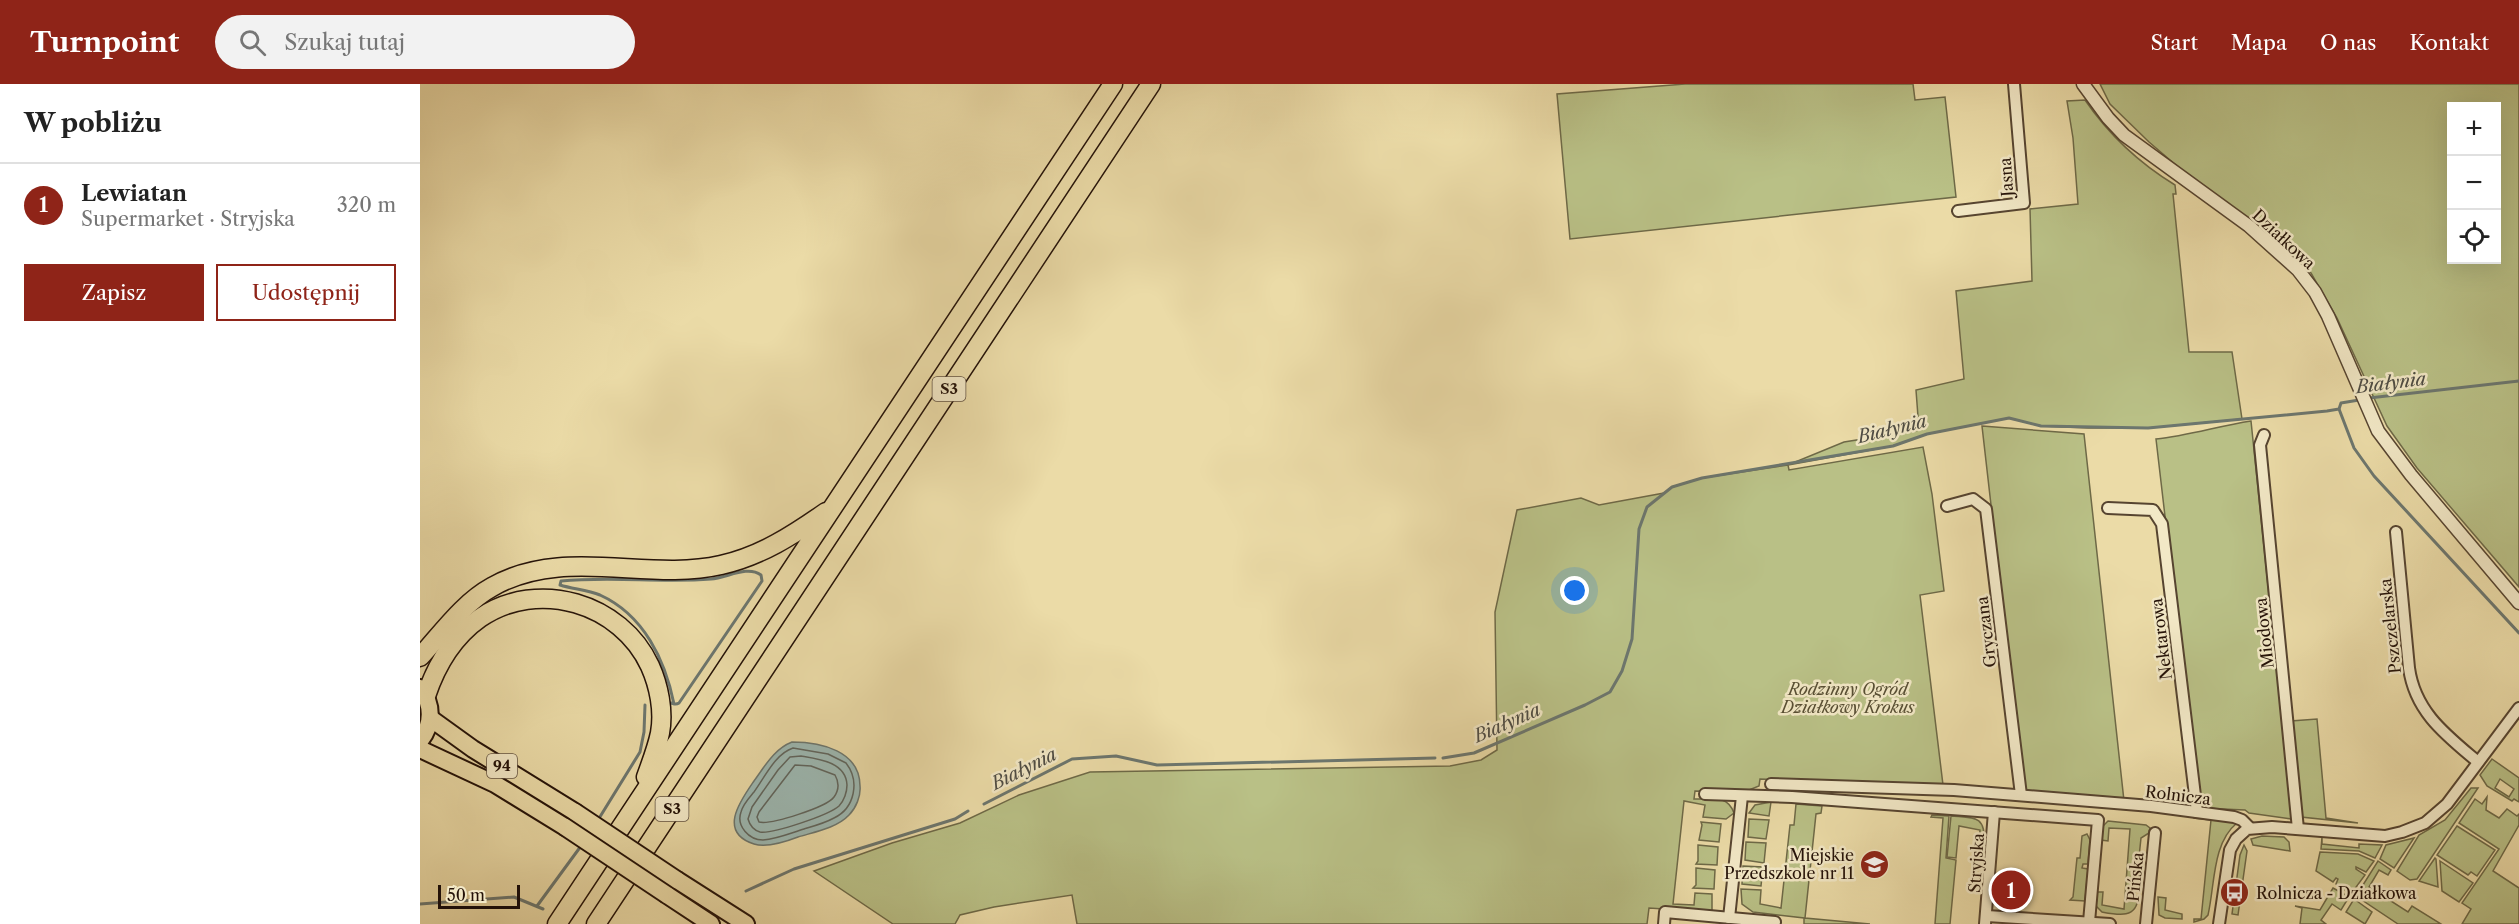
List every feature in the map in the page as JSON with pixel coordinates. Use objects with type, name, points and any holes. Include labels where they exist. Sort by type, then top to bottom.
[{"type":"highway","name":"S3","points":[[557,924],[1113,84]]},
{"type":"highway","name":"S3","points":[[596,924],[1151,84]]},
{"type":"highway","points":[[420,657],[466,606],[491,587],[515,577],[554,568],[586,566],[680,569],[719,566],[763,552],[835,505]]},
{"type":"highway","points":[[423,692],[440,663],[467,629],[504,606],[547,598],[567,600],[598,611],[620,625],[641,648],[654,674],[659,692],[660,732],[633,808]]},
{"type":"main road","points":[[420,741],[428,728],[430,718],[423,692]]},
{"type":"main road","name":"94","points":[[430,718],[474,749],[746,924]]},
{"type":"main road","name":"94","points":[[420,749],[495,784],[711,924]]},
{"type":"street","name":"Jasna","points":[[1958,210],[2024,203],[2014,84]]},
{"type":"street","name":"Działkowa","points":[[2083,84],[2108,118],[2124,135],[2249,226],[2298,270],[2325,311],[2378,431],[2411,475],[2519,603]]},
{"type":"street","name":"Miodowa","points":[[2264,435],[2260,445],[2298,829]]},
{"type":"street","name":"Gryczana","points":[[1947,506],[1973,499],[1986,509],[2020,795]]},
{"type":"street","name":"Nektarowa","points":[[2108,508],[2153,510],[2162,524],[2197,812]]},
{"type":"street","name":"Pszczelarska","points":[[2396,532],[2409,668],[2415,693],[2432,722],[2478,762]]},
{"type":"street","name":"Rolnicza","points":[[1771,784],[1904,787],[2151,806],[2234,817],[2242,820],[2250,828],[2266,826],[2376,837],[2407,831],[2428,821],[2442,810],[2519,708]]},
{"type":"street","points":[[1995,794],[1998,812]]},
{"type":"street","points":[[1705,795],[1792,796],[2098,820],[2089,922]]},
{"type":"street","points":[[1729,918],[1742,796]]},
{"type":"street","name":"Stryjska","points":[[1986,920],[1998,812]]},
{"type":"street","points":[[2219,924],[2230,850],[2237,837],[2250,828]]},
{"type":"street","name":"Pińska","points":[[2146,924],[2155,833]]},
{"type":"street","points":[[1665,918],[1729,918],[1775,922]]},
{"type":"street","points":[[1986,920],[2110,924]]},
{"type":"green space","points":[[1685,84],[1913,84],[1915,100],[1945,97],[1956,197],[1570,239],[1557,94]]},
{"type":"green space","points":[[2100,84],[2519,84],[2519,587],[2417,468],[2387,426],[2337,318],[2311,273],[2259,227],[2191,178],[2110,104]]},
{"type":"green space","points":[[2085,100],[2104,125],[2126,147],[2175,185],[2176,194],[2173,194],[2189,352],[2232,352],[2242,419],[2148,428],[2088,428],[2041,426],[2009,418],[1927,434],[1893,446],[1788,465],[1844,442],[1919,430],[1916,390],[1964,379],[1956,291],[2032,281],[2030,209],[2078,204],[2073,138],[2067,101]]},
{"type":"green space","points":[[2251,421],[2292,819],[2249,813],[2245,810],[2199,808],[2156,439]]},
{"type":"green space","points":[[1982,426],[2084,434],[2124,801],[2081,797],[2078,794],[2071,794],[2068,797],[2024,794]]},
{"type":"green space","name":"Rodzinny Ogród Działkowy Krokus","points":[[1923,447],[1932,494],[1944,591],[1920,595],[1943,785],[1760,779],[1759,786],[1744,792],[1695,791],[1694,799],[1722,800],[1731,807],[1734,813],[1726,819],[1703,817],[1705,805],[1684,801],[1673,904],[1694,905],[1695,893],[1712,894],[1712,912],[1649,908],[1647,924],[1077,924],[1072,895],[994,907],[960,915],[955,924],[893,924],[814,871],[892,843],[960,823],[1019,795],[1090,772],[1450,766],[1481,760],[1497,750],[1495,612],[1517,510],[1581,498],[1599,505],[1664,493],[1672,487],[1702,478],[1788,465],[1789,470]]},
{"type":"green space","points":[[2317,719],[2326,818],[2358,823],[2301,817],[2291,721]]},
{"type":"green space","points":[[2492,759],[2519,778],[2519,802],[2514,799],[2512,801],[2487,786],[2480,775]],"holes":[[[2500,779],[2514,789],[2509,797],[2495,788]]]},
{"type":"green space","points":[[2471,788],[2478,788],[2417,879],[2410,880],[2397,871],[2419,835],[2445,820]]},
{"type":"green space","points":[[2487,797],[2486,810],[2499,818],[2507,809],[2517,816],[2519,814],[2519,825],[2493,871],[2519,888],[2519,924],[2462,924],[2471,909],[2462,903],[2499,849],[2459,823],[2475,799],[2482,804]]},
{"type":"green space","points":[[1771,802],[1769,816],[1749,813],[1755,805]]},
{"type":"green space","points":[[1796,804],[1822,806],[1821,813],[1816,814],[1805,918],[1870,924],[1804,924],[1804,918],[1753,912],[1742,904],[1741,889],[1761,890],[1760,904],[1781,908],[1790,825],[1794,825]]},
{"type":"green space","points":[[1932,815],[1949,816],[1946,858],[1956,860],[1950,924],[1935,924],[1943,818],[1931,817]]},
{"type":"green space","points":[[2194,815],[2237,823],[2229,831],[2219,853],[2208,915],[2204,919],[2194,922],[2194,919],[2201,919],[2211,820],[2194,818]]},
{"type":"green space","points":[[1951,816],[1972,818],[1981,823],[1984,843],[1979,842],[1980,830],[1959,826],[1956,858],[1947,857]]},
{"type":"green space","points":[[1749,819],[1769,820],[1766,839],[1748,837]]},
{"type":"green space","points":[[2108,821],[2146,825],[2150,828],[2149,833],[2141,838],[2135,895],[2138,897],[2137,904],[2126,914],[2102,912],[2096,906],[2097,892],[2103,892],[2102,905],[2124,909],[2130,829],[2109,828],[2108,841],[2101,840],[2103,826]]},
{"type":"green space","points":[[1701,822],[1721,824],[1719,842],[1699,840]]},
{"type":"green space","points":[[2457,826],[2495,850],[2477,876],[2471,872],[2468,875],[2437,855]]},
{"type":"green space","points":[[2087,834],[2090,840],[2088,864],[2083,864],[2082,868],[2088,869],[2085,901],[2070,900],[2073,897],[2082,836]]},
{"type":"green space","points":[[2262,836],[2284,837],[2289,842],[2290,851],[2253,845],[2251,839]]},
{"type":"green space","points":[[2322,837],[2322,844],[2359,848],[2359,844],[2382,845],[2375,858],[2359,851],[2321,849]]},
{"type":"green space","points":[[2414,838],[2394,868],[2380,859],[2386,845]]},
{"type":"green space","points":[[1746,842],[1766,843],[1764,863],[1745,860]]},
{"type":"green space","points":[[1698,845],[1718,847],[1717,865],[1696,864]]},
{"type":"green space","points":[[2244,845],[2247,851],[2238,915],[2232,914],[2240,855]]},
{"type":"green space","points":[[2320,852],[2358,854],[2374,861],[2366,872],[2356,867],[2365,875],[2351,894],[2336,884],[2338,879],[2336,878],[2333,882],[2316,871]]},
{"type":"green space","points":[[2436,859],[2438,887],[2419,881]]},
{"type":"green space","points":[[2378,861],[2391,870],[2388,875],[2379,870],[2369,887],[2408,912],[2412,906],[2441,924],[2398,924],[2356,896]]},
{"type":"green space","points":[[2440,861],[2473,883],[2459,902],[2442,891]]},
{"type":"green space","points":[[1743,866],[1763,867],[1761,886],[1742,884]]},
{"type":"green space","points":[[1696,868],[1715,870],[1714,889],[1693,888],[1696,885]]},
{"type":"green space","points":[[2333,888],[2349,897],[2341,910],[2332,904],[2321,920],[2326,924],[2300,924],[2302,908],[2295,906],[2320,910]]},
{"type":"green space","points":[[2158,897],[2166,898],[2165,910],[2182,914],[2182,919],[2165,918],[2159,915]]},
{"type":"green space","points":[[2354,899],[2372,912],[2365,924],[2346,912]]},
{"type":"water","points":[[792,742],[826,747],[846,757],[858,774],[860,790],[857,802],[849,815],[832,826],[776,844],[754,844],[743,839],[737,832],[734,824],[735,815],[770,758]]},
{"type":"waterway","name":"Białynia","points":[[2369,398],[2519,381]]},
{"type":"waterway","name":"Białynia","points":[[1443,758],[1474,753],[1610,692],[1622,671],[1632,639],[1639,529],[1647,507],[1672,487],[1702,478],[1893,446],[1927,434],[2009,418],[2041,426],[2148,428],[2327,411],[2339,409],[2341,403],[2359,400]]},
{"type":"waterway","points":[[2339,409],[2354,448],[2374,476],[2519,633]]},
{"type":"waterway","points":[[671,703],[673,704],[674,704],[676,704],[679,703],[762,581],[761,575],[750,571],[717,578],[692,580],[561,581],[560,585],[600,595],[629,614],[658,655],[674,704]]},
{"type":"waterway","points":[[598,820],[640,752],[644,732],[645,705]]},
{"type":"waterway","name":"Białynia","points":[[984,804],[1072,759],[1116,756],[1157,765],[1435,758]]},
{"type":"waterway","name":"Białynia","points":[[746,891],[794,869],[955,819],[968,811]]},
{"type":"waterway","points":[[537,906],[581,846]]},
{"type":"waterway","name":"Białynia","points":[[420,904],[514,897],[543,909]]},
{"type":"place","name":"Miejskie Przedszkole nr 11","points":[[1875,864]]},
{"type":"place","name":"Lewiatan","points":[[2011,890]]},
{"type":"place","name":"Rolnicza - Działkowa","points":[[2235,893]]}]
